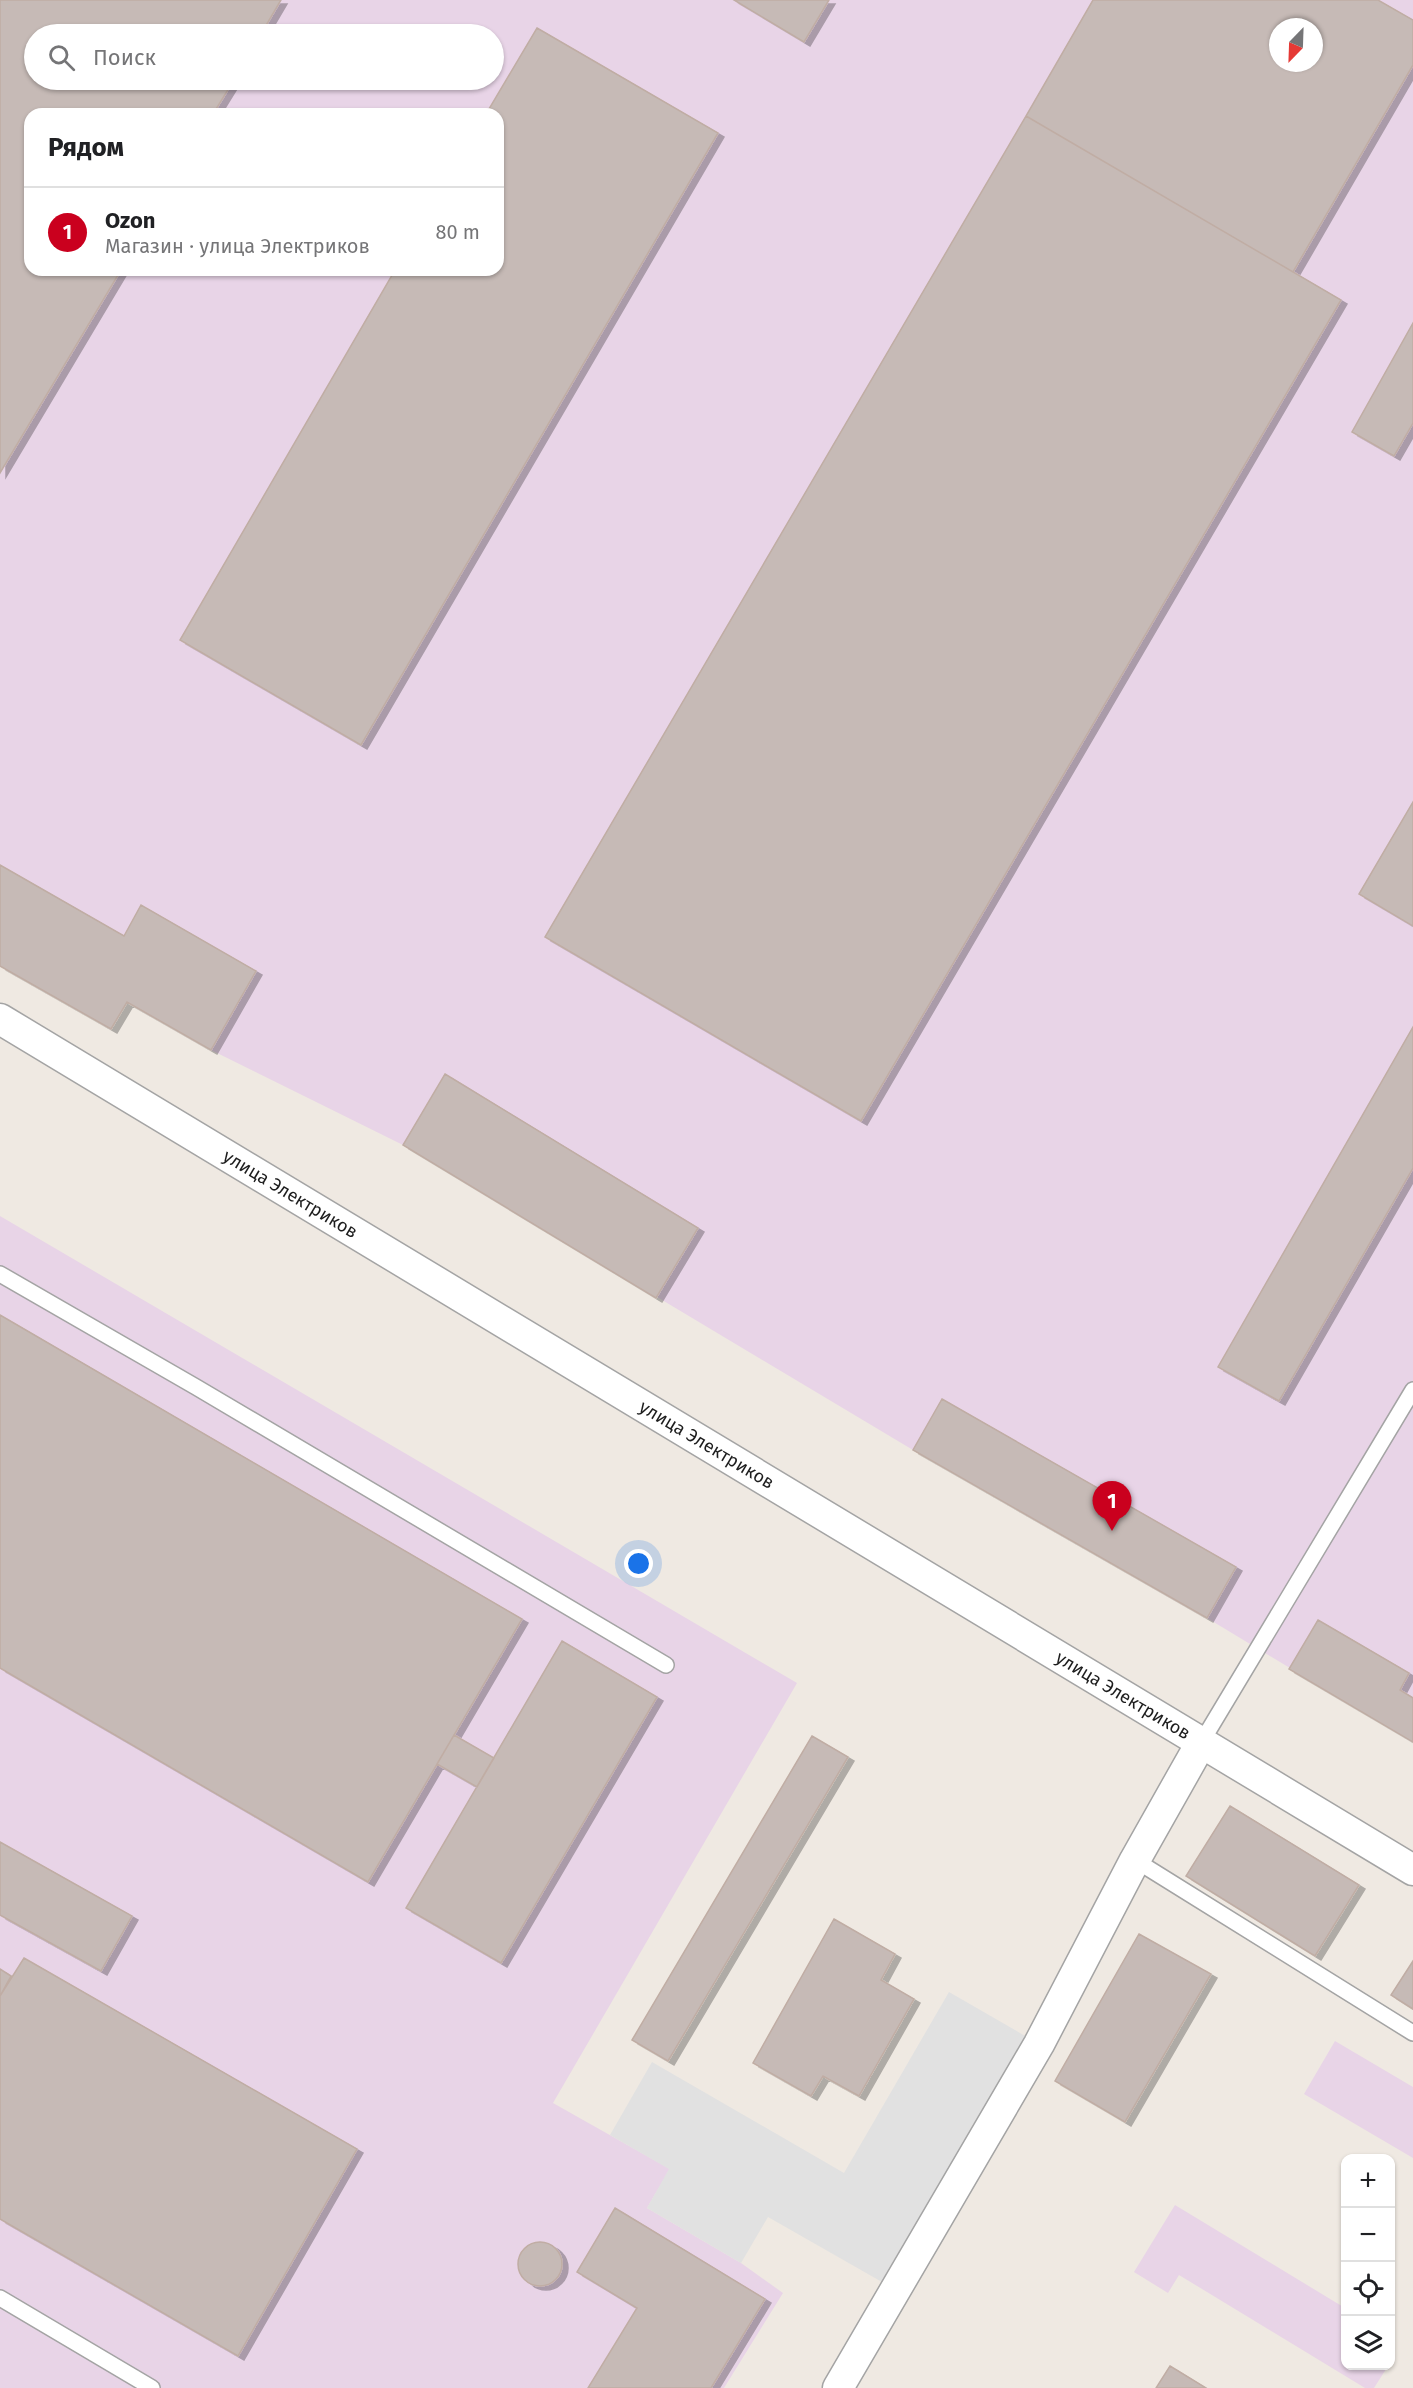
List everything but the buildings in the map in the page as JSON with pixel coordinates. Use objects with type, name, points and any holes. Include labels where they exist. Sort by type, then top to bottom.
[{"type":"street","name":"улица Электриков","points":[[0,1019],[1413,1870]]},
{"type":"street","points":[[838,2388],[1039,2044],[1135,1860],[1201,1743]]},
{"type":"lane","points":[[0,1274],[666,1665]]},
{"type":"lane","points":[[1201,1743],[1413,1390]]},
{"type":"lane","points":[[1135,1860],[1413,2033]]},
{"type":"lane","points":[[0,2298],[152,2388]]},
{"type":"shaded area","points":[[0,0],[1413,0],[1413,1742],[1207,1618],[913,1450],[403,1145],[211,1050],[127,1002],[111,1029],[0,966]]},
{"type":"shaded area","points":[[0,1216],[797,1683],[553,2103],[670,2169],[647,2208],[741,2263],[783,2293],[724,2388],[0,2388]]},
{"type":"shaded area","points":[[949,1992],[1039,2044],[896,2290],[768,2217],[741,2263],[647,2208],[669,2169],[610,2135],[652,2062],[844,2173]]},
{"type":"shaded area","points":[[1335,2041],[1413,2087],[1413,2158],[1304,2094]]},
{"type":"shaded area","points":[[1175,2205],[1341,2306],[1341,2370],[1385,2370],[1374,2388],[1365,2388],[1179,2275],[1168,2293],[1134,2272]]},
{"type":"place","name":"Ozon","points":[[1112,1531]]}]
